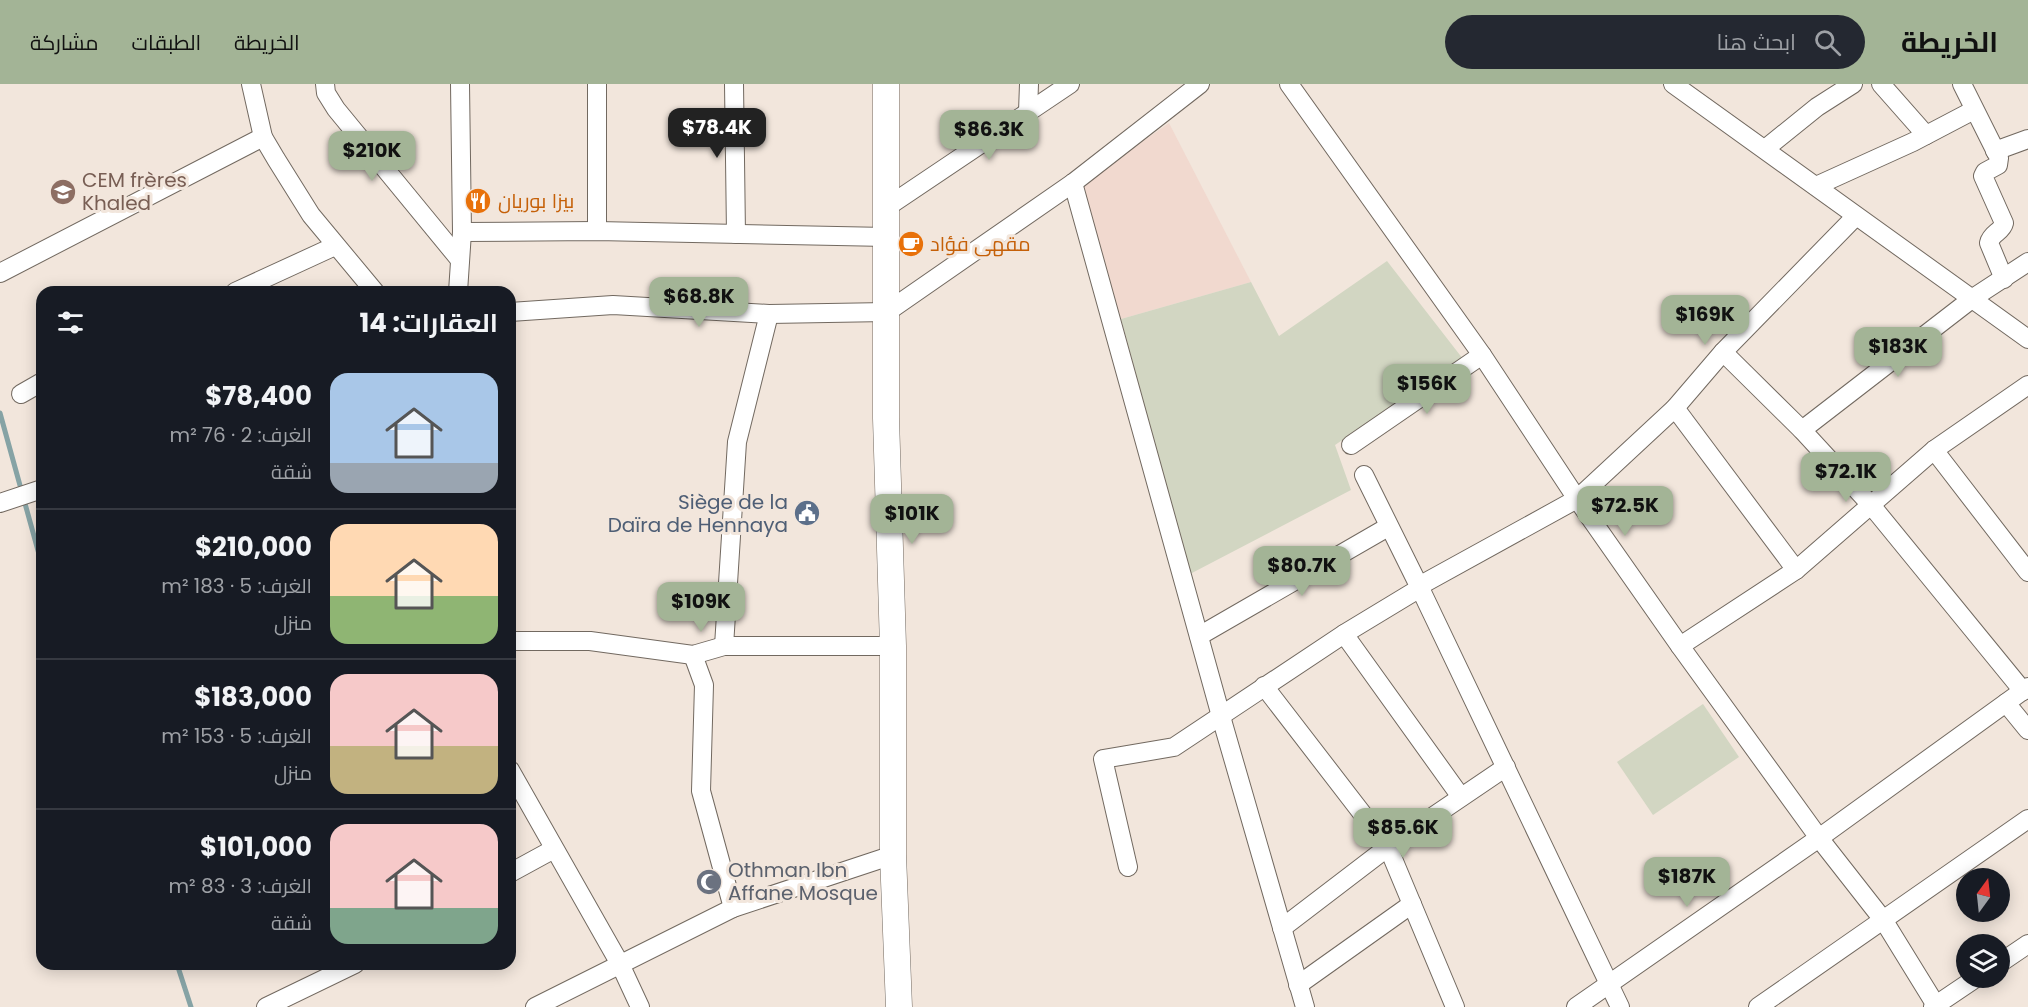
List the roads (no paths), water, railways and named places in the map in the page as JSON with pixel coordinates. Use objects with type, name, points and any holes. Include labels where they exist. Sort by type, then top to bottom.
[{"type":"main road","points":[[886,84],[886,418],[893,646],[893,855],[899,1007]]},
{"type":"street","points":[[251,84],[263,137],[311,215],[370,286]]},
{"type":"street","points":[[325,84],[326,93],[336,109],[460,260]]},
{"type":"street","points":[[458,286],[462,232],[460,84]]},
{"type":"street","points":[[597,84],[597,231]]},
{"type":"street","points":[[734,84],[736,234]]},
{"type":"street","points":[[1028,112],[1029,84]]},
{"type":"street","points":[[887,207],[1070,84]]},
{"type":"street","points":[[516,312],[613,305],[769,314],[887,312],[1073,183],[1200,84]]},
{"type":"street","points":[[1289,84],[1482,356],[1680,646],[1819,838],[1884,921],[1935,1006],[1961,988]]},
{"type":"street","points":[[1673,84],[2028,339]]},
{"type":"street","points":[[1765,149],[1817,107],[1853,84]]},
{"type":"street","points":[[1881,84],[1926,135]]},
{"type":"street","points":[[1962,84],[2000,163],[1984,172],[1983,176],[2004,223],[1989,243],[2004,279]]},
{"type":"street","points":[[1816,186],[1974,110]]},
{"type":"street","points":[[0,273],[263,137]]},
{"type":"street","points":[[1995,151],[2028,139]]},
{"type":"street","points":[[1073,183],[1305,1007]]},
{"type":"street","points":[[1128,867],[1103,759],[1173,747],[1344,634],[1420,587],[1577,498],[1675,408],[1723,352],[1856,216]]},
{"type":"street","points":[[462,232],[597,231],[887,237]]},
{"type":"street","points":[[248,286],[335,246]]},
{"type":"street","points":[[1802,430],[1973,298],[2028,262]]},
{"type":"street","points":[[724,646],[737,442],[769,314]]},
{"type":"street","points":[[1576,1007],[1819,838],[2025,689],[1871,505],[1802,430],[1723,352]]},
{"type":"street","points":[[1351,445],[1482,356]]},
{"type":"street","points":[[21,394],[36,385]]},
{"type":"street","points":[[1680,646],[1796,570],[1934,450],[2028,385]]},
{"type":"street","points":[[1675,408],[1796,570]]},
{"type":"street","points":[[1934,450],[2028,572]]},
{"type":"street","points":[[1364,475],[1420,587],[1620,1007]]},
{"type":"street","points":[[3,501],[36,491]]},
{"type":"street","points":[[1199,636],[1388,527]]},
{"type":"street","points":[[1344,634],[1461,797]]},
{"type":"street","points":[[516,641],[590,641],[693,655],[724,646],[893,646]]},
{"type":"street","points":[[693,655],[704,685],[701,791],[733,908]]},
{"type":"street","points":[[1264,686],[1388,848],[1455,1007]]},
{"type":"street","points":[[2006,703],[2028,730]]},
{"type":"street","points":[[1282,928],[1388,848],[1506,767]]},
{"type":"street","points":[[516,786],[620,964],[640,1007]]},
{"type":"street","points":[[1758,1007],[2028,819]]},
{"type":"street","points":[[516,870],[554,849]]},
{"type":"street","points":[[535,1007],[733,908],[893,855]]},
{"type":"street","points":[[1298,985],[1412,904]]},
{"type":"street","points":[[2010,956],[2028,944]]},
{"type":"street","points":[[266,1007],[343,970]]},
{"type":"waterway","points":[[0,413],[36,543]]},
{"type":"waterway","points":[[179,970],[191,1007]]},
{"type":"place","name":"CEM frères Khaled","points":[[63,192]]},
{"type":"place","name":"بيزا بوريان","points":[[478,201]]},
{"type":"place","name":"مقهى فؤاد","points":[[911,244]]},
{"type":"place","name":"Siège de la Daïra de Hennaya","points":[[807,513]]},
{"type":"place","name":"Othman Ibn Affane Mosque","points":[[709,882]]}]
